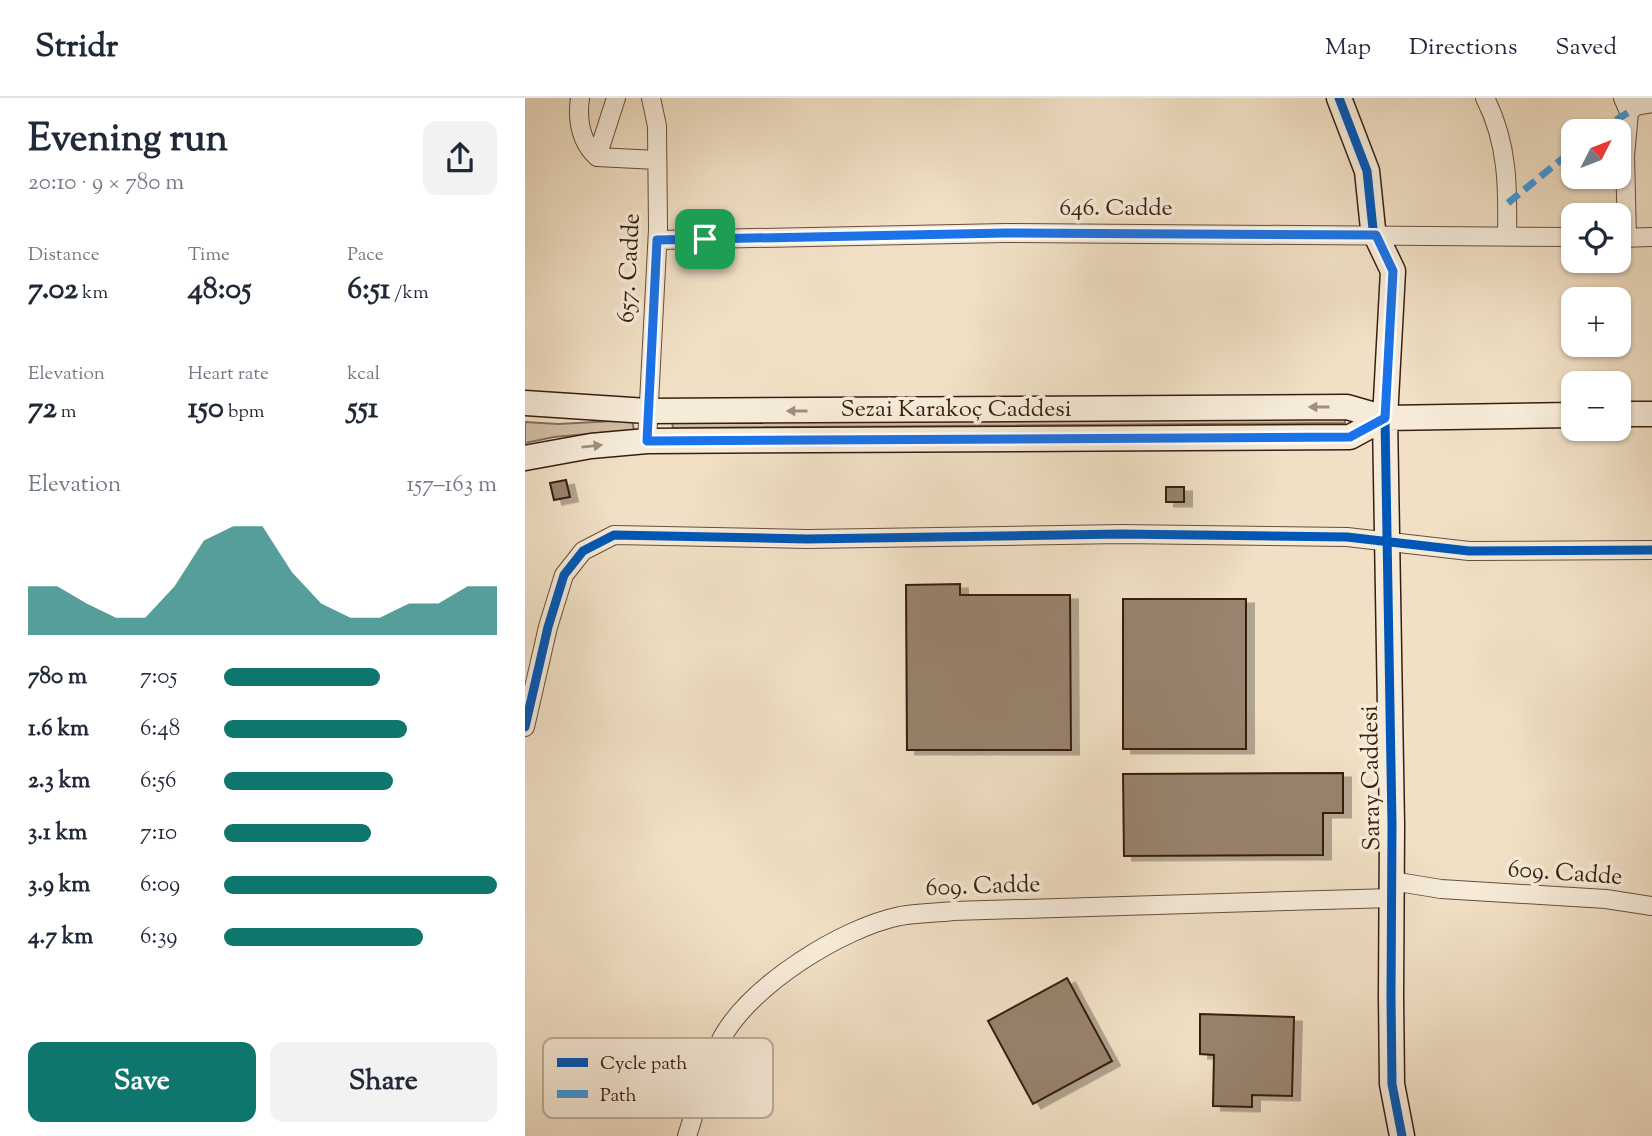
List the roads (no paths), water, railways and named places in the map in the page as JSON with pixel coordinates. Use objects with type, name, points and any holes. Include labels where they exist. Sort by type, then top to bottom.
[{"type":"street","points":[[580,98],[577,120],[591,152],[597,157],[657,160]]},
{"type":"street","points":[[597,157],[615,98]]},
{"type":"street","name":"657. Cadde","points":[[647,441],[657,240],[657,126],[651,98]]},
{"type":"street","name":"Saray Caddesi","points":[[1339,98],[1367,171],[1370,221],[1393,271],[1385,418],[1392,1084],[1402,1136]]},
{"type":"street","points":[[1486,98],[1503,144],[1507,174],[1507,237]]},
{"type":"street","points":[[1624,203],[1626,105],[1652,103]]},
{"type":"street","name":"646. Cadde","points":[[657,240],[1005,233],[1561,237]]},
{"type":"street","points":[[1631,238],[1652,237]]},
{"type":"street","name":"Sezai Karakoç Caddesi","points":[[525,403],[647,411],[1346,407],[1385,418],[1561,415]]},
{"type":"street","points":[[1631,414],[1652,414]]},
{"type":"street","name":"Sezai Karakoç Caddesi","points":[[525,458],[591,446],[647,441],[1350,437],[1385,418]]},
{"type":"street","points":[[525,727],[548,627],[564,575],[573,560],[583,551],[614,535],[807,539],[1121,534],[1347,537],[1469,551],[1652,550]]},
{"type":"street","name":"609. Cadde","points":[[724,1038],[737,1015],[771,982],[816,952],[898,917],[953,911],[1441,889],[1606,899],[1652,906]]},
{"type":"street","name":"609. Cadde","points":[[687,1136],[693,1118]]}]
